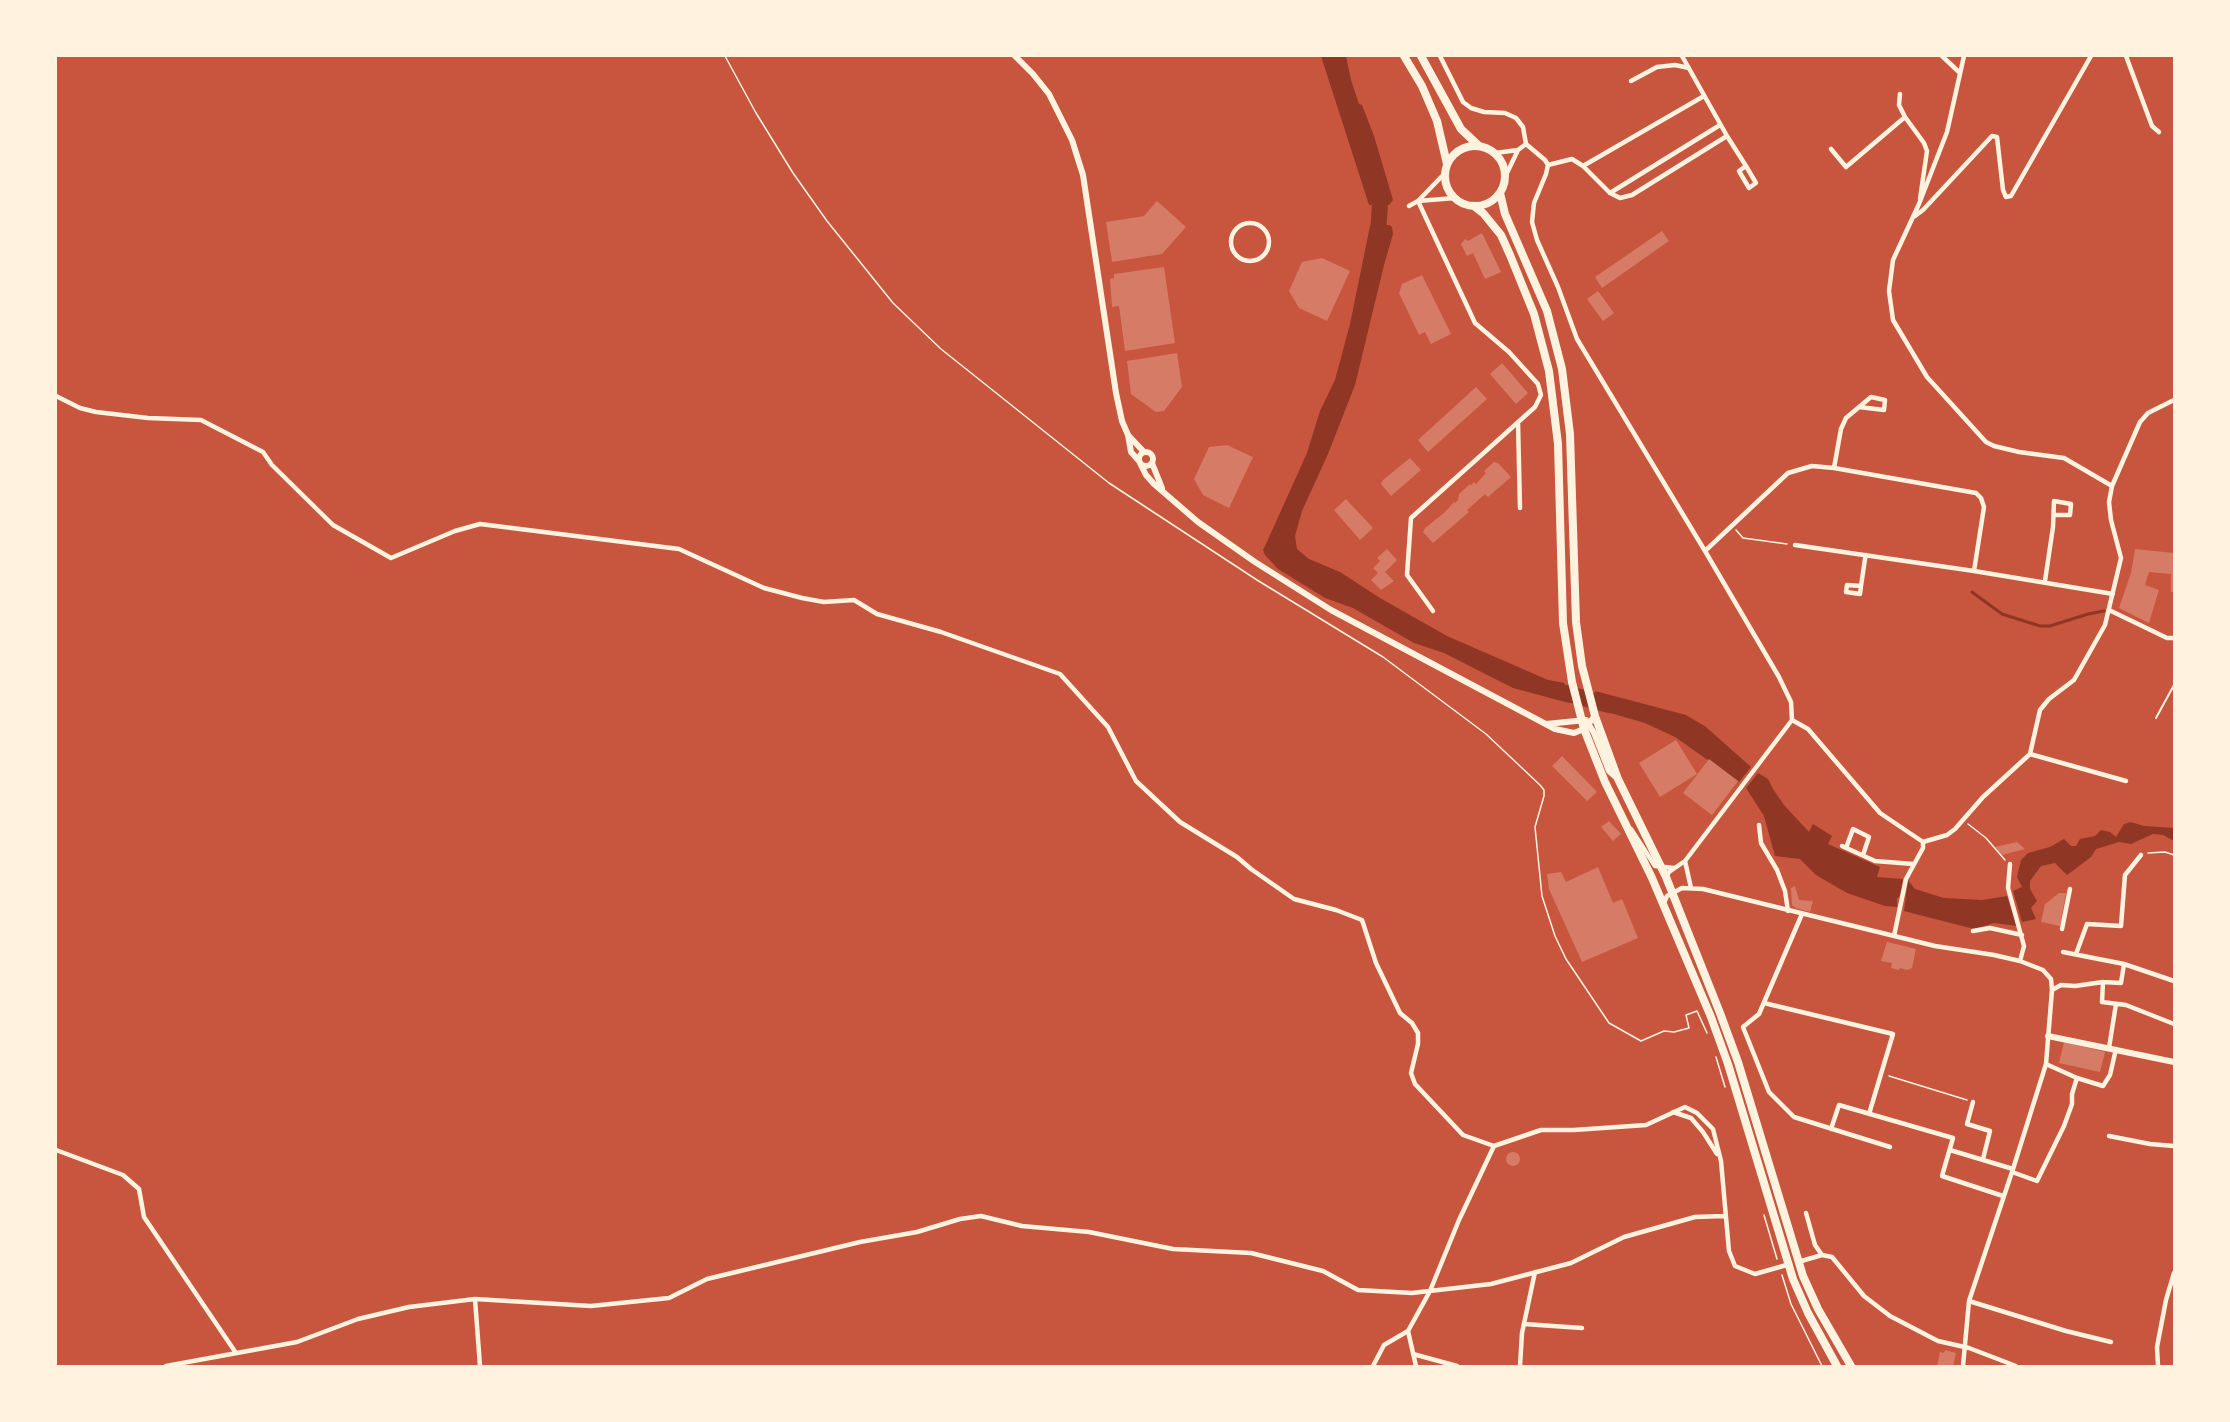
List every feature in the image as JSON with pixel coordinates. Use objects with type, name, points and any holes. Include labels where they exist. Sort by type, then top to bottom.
[{"type":"main road","points":[[1404,56],[1422,86],[1437,121],[1447,164]]},
{"type":"main road","points":[[1421,56],[1461,129],[1479,146],[1495,153],[1503,163],[1506,176],[1500,193],[1484,205],[1474,206],[1455,198],[1449,191],[1445,173],[1452,155],[1469,146],[1479,146]]},
{"type":"main road","points":[[1500,193],[1505,214],[1547,311],[1562,369],[1570,434],[1576,622],[1601,773],[1696,978],[1728,1064],[1793,1279],[1808,1313],[1837,1366]]},
{"type":"main road","points":[[1474,206],[1483,213],[1501,235],[1534,314],[1549,371],[1558,444],[1563,623],[1572,682],[1581,719],[1591,721]]},
{"type":"main road","points":[[1591,721],[1666,877],[1706,974],[1738,1062],[1803,1276],[1818,1309],[1851,1366]]},
{"type":"street","points":[[1014,56],[1034,74],[1048,94],[1075,149],[1083,175],[1116,393],[1131,452],[1148,478],[1217,536],[1331,610],[1563,732],[1574,733],[1591,721]]},
{"type":"street","points":[[1440,56],[1463,102],[1471,108],[1484,112],[1506,113],[1516,118],[1523,127],[1526,144],[1548,165]]},
{"type":"street","points":[[1682,56],[1746,166]]},
{"type":"street","points":[[1942,56],[1960,73]]},
{"type":"street","points":[[1964,56],[1947,132],[1919,204],[1893,260],[1889,291],[1893,320],[1927,377],[1986,442],[2019,452],[2064,459],[2112,486]]},
{"type":"street","points":[[1912,218],[1923,210],[1992,136],[1997,137],[2003,190],[2006,197],[2012,196],[2091,56]]},
{"type":"street","points":[[2126,56],[2152,126],[2160,132]]},
{"type":"street","points":[[1631,81],[1657,67],[1675,65],[1689,68]]},
{"type":"street","points":[[1900,94],[1899,105],[1924,142],[1927,151],[1919,204]]},
{"type":"street","points":[[1583,166],[1704,96]]},
{"type":"street","points":[[1831,149],[1846,166],[1905,117]]},
{"type":"street","points":[[1610,193],[1720,124]]},
{"type":"street","points":[[1548,165],[1572,159],[1583,166],[1610,193],[1620,198],[1632,195],[1727,136]]},
{"type":"street","points":[[1506,176],[1518,150],[1526,144]]},
{"type":"street","points":[[1495,153],[1518,150]]},
{"type":"street","points":[[1548,165],[1534,203],[1532,222],[1576,339],[1705,550],[1779,677],[1791,702],[1792,720],[1685,861],[1666,877]]},
{"type":"street","points":[[1409,206],[1418,201],[1445,173]]},
{"type":"street","points":[[1418,201],[1455,198]]},
{"type":"street","points":[[1418,201],[1475,323],[1509,352],[1538,384],[1541,395],[1535,407],[1411,518],[1407,575],[1433,611]]},
{"type":"street","points":[[1253,223],[1266,231],[1270,238],[1269,247],[1260,259],[1247,261],[1236,255],[1232,249],[1231,239],[1239,226],[1253,223]]},
{"type":"street","points":[[56,396],[80,408],[96,412],[148,418],[201,420],[262,452],[272,465],[333,525],[392,558],[454,531],[480,524],[679,549],[764,588],[824,602],[854,600],[877,614],[941,632],[1059,674],[1108,727],[1136,781],[1180,822],[1237,856],[1251,869],[1294,898],[1336,909],[1362,920],[1376,963],[1400,1013],[1412,1023],[1418,1033],[1411,1074],[1415,1084],[1463,1135],[1494,1146],[1541,1130],[1646,1125],[1685,1107],[1713,1129],[1721,1161],[1725,1197],[1724,1216],[1735,1266],[1755,1274],[1820,1256],[1832,1257],[1864,1296],[1890,1316],[1938,1341],[1967,1348],[2016,1366]]},
{"type":"street","points":[[1834,468],[1841,429],[1846,418],[1859,407],[1871,397],[1885,399],[1884,410],[1859,407]]},
{"type":"street","points":[[1923,843],[1947,835],[1983,797],[2030,754],[2040,710],[2049,699],[2074,680],[2105,625],[2121,558],[2111,520],[2109,502],[2112,486],[2140,422],[2148,413],[2175,400]]},
{"type":"street","points":[[1518,422],[1520,508]]},
{"type":"street","points":[[1128,435],[1144,452],[1152,455],[1152,463],[1163,491]]},
{"type":"street","points":[[1140,463],[1139,456],[1144,452]]},
{"type":"street","points":[[1140,463],[1146,466],[1152,463]]},
{"type":"street","points":[[1705,550],[1788,472],[1812,466],[1963,489],[1976,493],[1981,498],[1984,507],[1974,571]]},
{"type":"street","points":[[2045,581],[2054,501],[2072,504],[2070,514],[2054,515]]},
{"type":"street","points":[[1795,545],[2045,581],[2112,594]]},
{"type":"street","points":[[1861,586],[1866,555]]},
{"type":"street","points":[[2109,610],[2167,638],[2175,638]]},
{"type":"street","points":[[1546,724],[1581,719]]},
{"type":"street","points":[[1792,720],[1808,729],[1880,813],[1923,843]]},
{"type":"street","points":[[2030,754],[2126,781]]},
{"type":"street","points":[[1624,820],[1640,840],[1652,863],[1661,867],[1674,868]]},
{"type":"street","points":[[1759,825],[1761,843],[1777,870],[1785,891],[1788,911]]},
{"type":"street","points":[[1863,855],[1869,837],[1853,829],[1844,847],[1875,861],[1913,864]]},
{"type":"street","points":[[1894,936],[1906,879],[1923,848],[1923,843]]},
{"type":"street","points":[[2076,954],[2087,924],[2121,926],[2125,875],[2141,855]]},
{"type":"street","points":[[1685,861],[1691,888]]},
{"type":"street","points":[[2010,864],[2009,890],[2024,946],[2020,961]]},
{"type":"street","points":[[1664,906],[1665,899],[1671,893],[1682,888],[1691,888],[1935,946],[2020,961],[2043,970],[2051,979],[2046,1064],[1969,1301],[1967,1348],[1963,1366]]},
{"type":"street","points":[[2062,929],[2070,888]]},
{"type":"street","points":[[1802,914],[1759,1014],[1743,1028],[1769,1092],[1794,1117],[1890,1147]]},
{"type":"street","points":[[1974,931],[1990,928],[2022,935]]},
{"type":"street","points":[[2063,952],[2124,964],[2175,981]]},
{"type":"street","points":[[2052,990],[2061,985],[2121,983],[2124,964]]},
{"type":"street","points":[[2103,982],[2102,1002],[2152,1014],[2175,1024]]},
{"type":"street","points":[[1764,1003],[1893,1034],[1869,1114]]},
{"type":"street","points":[[2046,1064],[2077,1078],[2103,1086],[2110,1075],[2116,1004]]},
{"type":"street","points":[[2048,1035],[2175,1062]]},
{"type":"street","points":[[1950,1150],[2013,1170],[2037,1181],[2064,1126],[2072,1104],[2072,1094],[2077,1078]]},
{"type":"street","points":[[1973,1102],[1967,1124],[1990,1131],[1983,1159]]},
{"type":"street","points":[[1831,1129],[1839,1105],[1953,1138],[1942,1176],[2004,1196]]},
{"type":"street","points":[[1673,1112],[1691,1118],[1703,1132],[1721,1161]]},
{"type":"street","points":[[2109,1136],[2175,1146]]},
{"type":"street","points":[[1373,1366],[1384,1345],[1408,1331],[1430,1291],[1464,1209],[1494,1146]]},
{"type":"street","points":[[56,1150],[123,1175],[139,1189],[144,1217],[236,1353]]},
{"type":"street","points":[[1806,1213],[1820,1256]]},
{"type":"street","points":[[166,1366],[297,1342],[358,1319],[409,1307],[475,1299],[591,1306],[669,1298],[706,1279],[981,1216],[1022,1226],[1089,1232],[1173,1249],[1251,1253],[1323,1271],[1358,1290],[1383,1292],[1430,1291],[1491,1284],[1571,1263],[1624,1237],[1695,1217],[1724,1216]]},
{"type":"street","points":[[1520,1366],[1524,1324],[1535,1272]]},
{"type":"street","points":[[2158,1366],[2157,1347],[2166,1300],[2175,1273]]},
{"type":"street","points":[[475,1299],[480,1366]]},
{"type":"street","points":[[1969,1301],[2066,1331],[2111,1342]]},
{"type":"street","points":[[1524,1324],[1582,1328]]},
{"type":"street","points":[[1408,1331],[1416,1366]]},
{"type":"street","points":[[1413,1354],[1457,1366]]},
{"type":"lane","points":[[2156,718],[2175,685]]},
{"type":"path","points":[[725,56],[756,113],[793,173],[827,221],[893,303],[941,349],[1109,483],[1257,580],[1383,657],[1486,734],[1544,790],[1535,827],[1542,896],[1555,936],[1566,959],[1609,1023],[1641,1041],[1664,1031],[1674,1032],[1689,1028],[1686,1015],[1696,1011]]},
{"type":"path","points":[[1731,525],[1743,538],[1795,545]]},
{"type":"path","points":[[1963,820],[1980,832],[2000,857],[2010,864]]},
{"type":"path","points":[[2141,855],[2156,851],[2175,855]]},
{"type":"path","points":[[1882,1074],[1973,1102]]},
{"type":"shaded area","points":[[1321,56],[1346,56],[1351,80],[1374,136],[1393,200],[1389,205],[1369,205]]},
{"type":"shaded area","points":[[1389,225],[1392,227],[1393,234],[1355,385],[1328,454],[1302,511],[1295,536],[1297,549],[1309,559],[1340,572],[1447,636],[1548,680],[1564,683],[1569,703],[1513,688],[1444,653],[1414,643],[1353,608],[1325,598],[1278,569],[1263,550],[1307,453],[1320,411],[1335,380],[1350,324],[1370,226]]},
{"type":"shaded area","points":[[1595,691],[1686,715],[1706,727],[1751,767],[1739,782],[1675,737],[1645,723],[1600,710]]},
{"type":"shaded area","points":[[1758,773],[1768,779],[1784,805],[1809,832],[1813,824],[1832,836],[1828,844],[1880,867],[1877,877],[1903,879],[1897,907],[1885,906],[1847,893],[1816,875],[1800,859],[1775,856],[1764,816],[1746,788]]},
{"type":"shaded area","points":[[2131,822],[2144,826],[2174,828],[2174,841],[2163,835],[2153,834],[2131,844],[2119,842],[2096,849],[2091,857],[2067,875],[2055,863],[2041,866],[2030,881],[2030,889],[2037,901],[2031,908],[2036,919],[2022,922],[2013,891],[2022,887],[2017,877],[2021,860],[2028,853],[2050,847],[2064,839],[2071,846],[2076,846],[2080,839],[2095,836],[2101,830],[2110,832],[2116,837],[2124,824]]},
{"type":"shaded area","points":[[1908,880],[1915,889],[1944,898],[1982,900],[2007,896],[2017,926],[1994,923],[1974,929],[1904,911]]},
{"type":"building","points":[[1157,201],[1186,227],[1162,254],[1112,262],[1106,222],[1144,216]]},
{"type":"building","points":[[1662,231],[1669,241],[1602,288],[1595,277]]},
{"type":"building","points":[[1482,233],[1501,272],[1485,279],[1473,253],[1467,256],[1461,244],[1465,239],[1468,241]]},
{"type":"building","points":[[1322,258],[1350,271],[1327,321],[1299,308],[1289,291],[1302,262]]},
{"type":"building","points":[[1164,267],[1175,343],[1125,351],[1119,306],[1112,307],[1110,279],[1114,278],[1114,274]]},
{"type":"building","points":[[1422,275],[1451,334],[1431,344],[1425,332],[1419,335],[1399,293],[1402,284]]},
{"type":"building","points":[[1598,291],[1614,313],[1603,321],[1587,299]]},
{"type":"building","points":[[1177,353],[1182,387],[1164,411],[1156,412],[1131,394],[1127,361]]},
{"type":"building","points":[[1502,363],[1528,393],[1516,404],[1490,374]]},
{"type":"building","points":[[1476,387],[1487,399],[1428,452],[1418,440]]},
{"type":"building","points":[[1227,445],[1253,457],[1229,508],[1203,495],[1194,479],[1209,447]]},
{"type":"building","points":[[1410,458],[1421,470],[1391,496],[1381,484],[1383,480]]},
{"type":"building","points":[[1494,462],[1498,463],[1511,477],[1488,497],[1485,494],[1467,510],[1469,512],[1433,543],[1423,532],[1425,528],[1455,503],[1459,494],[1470,484],[1474,482],[1476,484],[1486,473],[1484,471]]},
{"type":"building","points":[[1346,499],[1373,528],[1360,540],[1334,510]]},
{"type":"building","points":[[1387,549],[1397,560],[1385,572],[1394,581],[1381,590],[1371,580],[1378,573],[1373,568],[1380,561],[1377,558]]},
{"type":"building","points":[[2135,549],[2174,553],[2174,592],[2171,592],[2171,574],[2149,572],[2145,585],[2159,590],[2149,623],[2119,608],[2131,573]]},
{"type":"building","points":[[1676,740],[1697,774],[1660,797],[1639,763]]},
{"type":"building","points":[[1562,756],[1597,792],[1587,801],[1552,766]]},
{"type":"building","points":[[1709,759],[1738,781],[1712,815],[1683,793]]},
{"type":"building","points":[[1609,821],[1621,834],[1613,841],[1601,827]]},
{"type":"building","points":[[2017,842],[2025,849],[2002,855],[1995,847]]},
{"type":"building","points":[[1598,867],[1613,903],[1622,899],[1638,938],[1582,962],[1549,889],[1547,874],[1561,872],[1566,882]]},
{"type":"building","points":[[1795,886],[1799,900],[1813,901],[1810,912],[1792,905],[1791,888]]},
{"type":"building","points":[[2059,893],[2066,893],[2060,926],[2041,922],[2045,904]]},
{"type":"building","points":[[1887,942],[1916,949],[1912,968],[1907,970],[1900,968],[1899,970],[1891,968],[1892,963],[1881,961]]},
{"type":"building","points":[[2064,1042],[2105,1052],[2100,1072],[2059,1063]]},
{"type":"building","points":[[1510,1152],[1516,1152],[1520,1159],[1516,1166],[1510,1166],[1506,1162],[1506,1156]]},
{"type":"building","points":[[1945,1350],[1956,1353],[1953,1366],[1937,1366],[1940,1352],[1944,1353]]},
{"type":"waterway","points":[[1375,184],[1380,204],[1377,248]]},
{"type":"waterway","points":[[1972,592],[2002,614],[2040,626],[2050,626],[2104,611]]},
{"type":"waterway","points":[[1547,688],[1609,705]]}]
